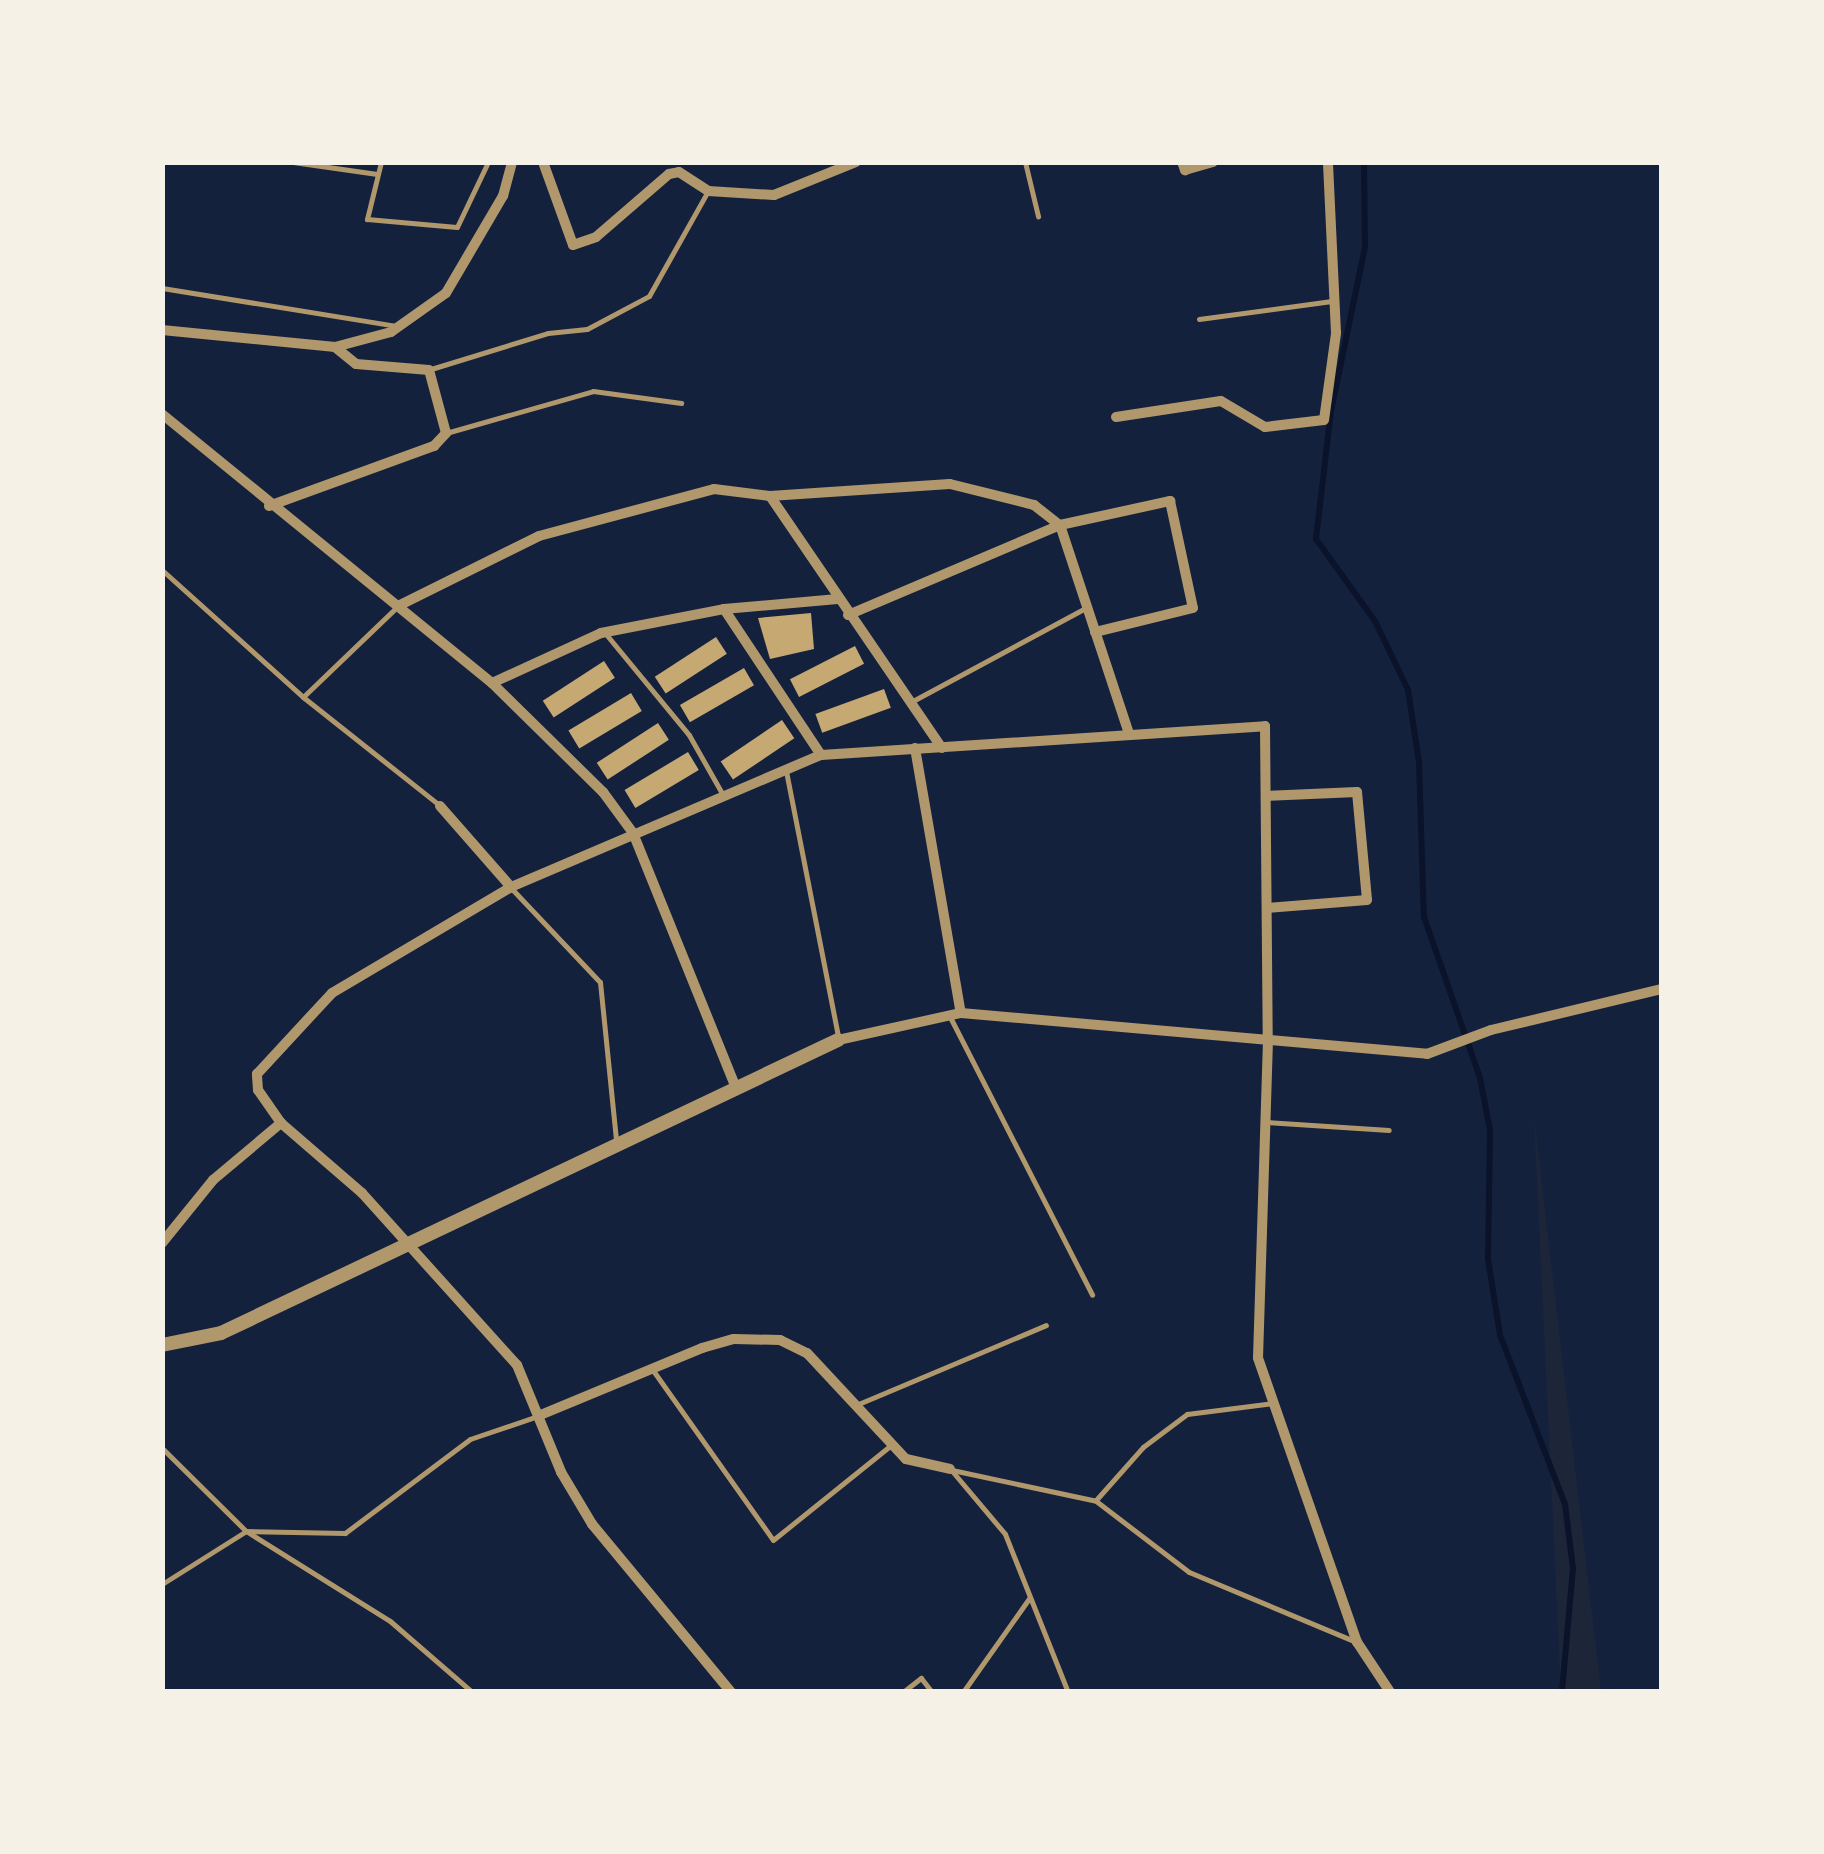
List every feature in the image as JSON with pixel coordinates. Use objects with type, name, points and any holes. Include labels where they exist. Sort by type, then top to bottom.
[{"type":"street","points":[[162,330],[335,348],[400,326],[446,293],[497,208],[512,162]]},
{"type":"street","points":[[543,162],[573,246],[596,237],[667,168],[708,191],[774,195],[856,162]]},
{"type":"street","points":[[1182,162],[1186,170],[1214,162]]},
{"type":"street","points":[[1116,417],[1221,402],[1265,428],[1324,420],[1334,300],[1328,162]]},
{"type":"street","points":[[269,506],[434,446],[446,433],[429,370],[356,364],[335,348]]},
{"type":"street","points":[[162,414],[269,506],[492,683],[603,792],[633,833],[737,1090]]},
{"type":"street","points":[[398,606],[592,517],[714,488],[770,496],[950,484],[1034,505],[1060,525],[1128,731]]},
{"type":"street","points":[[770,496],[907,704],[942,748]]},
{"type":"street","points":[[848,614],[1060,525],[1170,501],[1193,608],[1095,632]]},
{"type":"street","points":[[492,683],[605,633],[724,609],[838,599]]},
{"type":"street","points":[[724,609],[821,755]]},
{"type":"street","points":[[731,1692],[592,1524],[516,1365],[362,1193],[281,1123],[258,1090],[257,1074],[332,993],[511,887],[821,755],[1128,731],[1266,726],[1267,1122],[1258,1358],[1357,1642],[1390,1692]]},
{"type":"street","points":[[914,748],[961,1013]]},
{"type":"street","points":[[1266,796],[1358,792],[1366,900],[1267,908]]},
{"type":"street","points":[[440,806],[511,887]]},
{"type":"street","points":[[162,1345],[221,1333],[618,1148],[838,1040],[948,1013],[1427,1054],[1491,1030],[1662,989]]},
{"type":"street","points":[[162,1243],[213,1180],[281,1123]]},
{"type":"street","points":[[538,1416],[734,1340],[780,1340],[807,1352],[906,1459],[950,1469]]},
{"type":"lane","points":[[293,162],[377,174]]},
{"type":"lane","points":[[380,162],[367,219],[457,227],[488,162]]},
{"type":"lane","points":[[1025,162],[1038,216]]},
{"type":"lane","points":[[429,370],[548,333],[588,330],[649,296],[708,191]]},
{"type":"lane","points":[[162,288],[400,326]]},
{"type":"lane","points":[[1199,319],[1334,300]]},
{"type":"lane","points":[[446,433],[593,391],[681,403]]},
{"type":"lane","points":[[162,570],[303,697],[440,806]]},
{"type":"lane","points":[[303,697],[398,606]]},
{"type":"lane","points":[[907,704],[1087,607]]},
{"type":"lane","points":[[605,633],[690,735],[724,795]]},
{"type":"lane","points":[[786,770],[838,1040]]},
{"type":"lane","points":[[511,887],[600,982],[618,1148]]},
{"type":"lane","points":[[948,1013],[1092,1295]]},
{"type":"lane","points":[[1267,1122],[1389,1130]]},
{"type":"lane","points":[[856,1405],[1046,1325]]},
{"type":"lane","points":[[652,1369],[772,1540],[892,1444]]},
{"type":"lane","points":[[1096,1500],[1144,1447],[1187,1414],[1272,1403]]},
{"type":"lane","points":[[162,1584],[246,1531],[345,1533],[470,1440],[538,1416]]},
{"type":"lane","points":[[162,1448],[246,1531],[390,1621],[472,1692]]},
{"type":"lane","points":[[950,1469],[1096,1500],[1189,1572],[1357,1642]]},
{"type":"lane","points":[[950,1469],[1006,1534],[1068,1692]]},
{"type":"lane","points":[[963,1692],[1030,1597]]},
{"type":"lane","points":[[903,1692],[921,1678],[932,1692]]},
{"type":"shaded area","points":[[1534,1116],[1601,1691],[1561,1691]]},
{"type":"building","points":[[811,613],[814,649],[770,659],[758,618]]},
{"type":"building","points":[[716,637],[727,654],[666,694],[655,677]]},
{"type":"building","points":[[855,646],[864,664],[799,697],[790,679]]},
{"type":"building","points":[[604,661],[615,678],[554,718],[543,701]]},
{"type":"building","points":[[744,668],[754,685],[690,722],[680,705]]},
{"type":"building","points":[[884,689],[891,708],[822,733],[815,714]]},
{"type":"building","points":[[631,693],[642,711],[579,749],[568,731]]},
{"type":"building","points":[[782,720],[794,738],[733,780],[721,761]]},
{"type":"building","points":[[658,723],[669,740],[608,780],[597,763]]},
{"type":"building","points":[[688,752],[699,770],[635,808],[625,790]]},
{"type":"waterway","points":[[1364,162],[1365,247],[1331,411],[1316,539],[1375,621],[1408,690],[1419,762],[1424,917],[1480,1078],[1490,1130],[1488,1259],[1500,1335],[1565,1504],[1573,1568],[1562,1692]]}]
